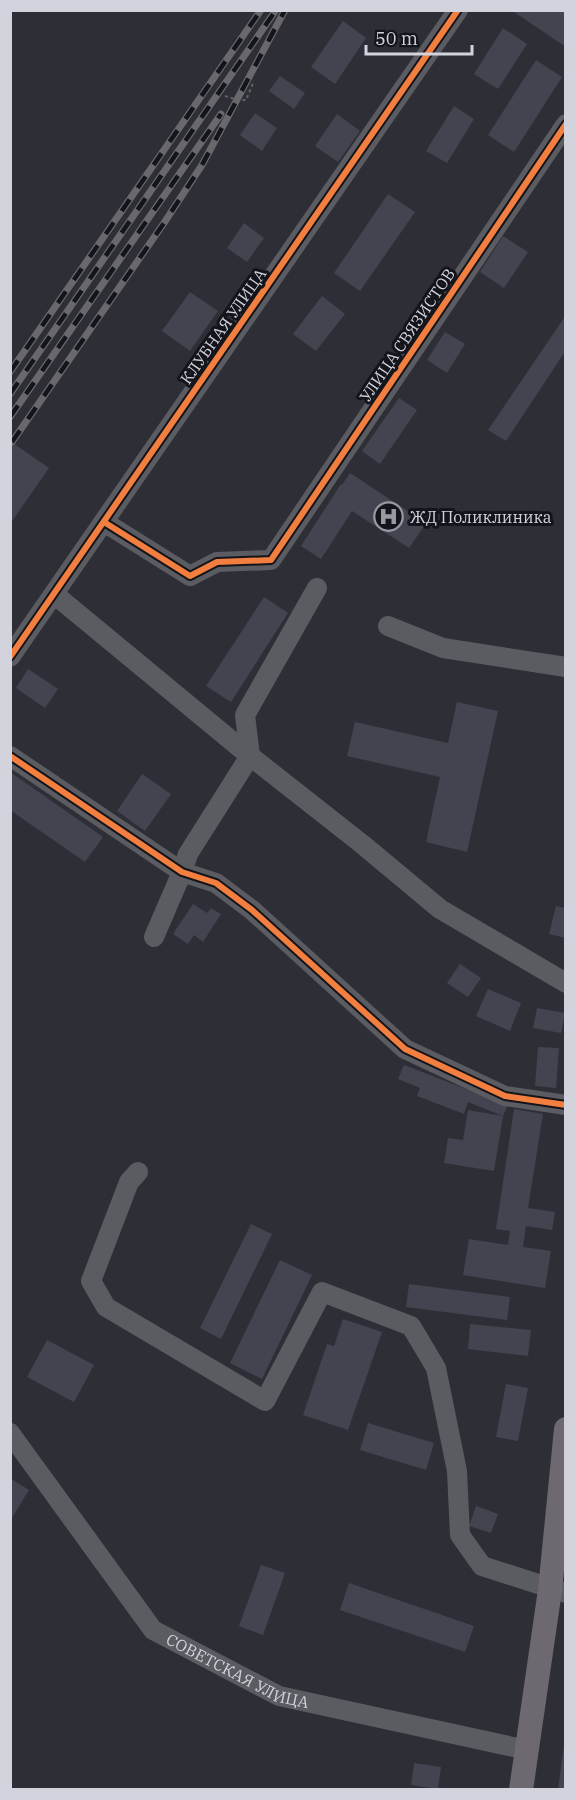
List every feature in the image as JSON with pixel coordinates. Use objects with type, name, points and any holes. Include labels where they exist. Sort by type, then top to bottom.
[{"type":"main road","points":[[521,1790],[558,1592],[566,1429]]},
{"type":"street","name":"КЛУБНАЯ УЛИЦА","points":[[10,657],[458,10]]},
{"type":"street","name":"УЛИЦА СВЯЗИСТОВ","points":[[104,522],[190,576],[217,562],[271,560],[566,124]]},
{"type":"street","points":[[154,937],[188,854],[250,756],[245,715],[317,588]]},
{"type":"street","points":[[54,594],[440,909],[566,983]]},
{"type":"street","points":[[388,626],[443,648],[566,667]]},
{"type":"street","points":[[10,756],[182,872],[216,883],[252,910],[405,1049],[505,1096],[566,1105]]},
{"type":"street","points":[[138,1172],[129,1182],[91,1281],[106,1307],[265,1401],[322,1292],[411,1326],[436,1368],[458,1471],[460,1535],[482,1566],[558,1592]]},
{"type":"street","name":"СОВЕТСКАЯ УЛИЦА","points":[[10,1433],[153,1630],[279,1696],[527,1750]]},
{"type":"path","points":[[225,96],[246,100],[255,81]]},
{"type":"building","points":[[511,10],[566,10],[566,47]]},
{"type":"building","points":[[343,21],[366,38],[335,84],[311,67]]},
{"type":"building","points":[[503,28],[527,44],[498,89],[474,74]]},
{"type":"building","points":[[536,60],[562,77],[514,152],[488,135]]},
{"type":"building","points":[[280,76],[305,93],[294,109],[269,91]]},
{"type":"building","points":[[454,106],[474,119],[447,163],[426,151]]},
{"type":"building","points":[[255,113],[277,128],[262,151],[240,135]]},
{"type":"building","points":[[337,114],[360,131],[338,162],[315,146]]},
{"type":"building","points":[[388,194],[415,212],[360,291],[334,273]]},
{"type":"building","points":[[244,223],[264,238],[247,262],[227,248]]},
{"type":"building","points":[[503,236],[528,252],[504,288],[480,272]]},
{"type":"building","points":[[190,292],[218,311],[190,351],[162,331]]},
{"type":"building","points":[[322,296],[345,314],[316,351],[293,334]]},
{"type":"building","points":[[566,315],[566,350],[506,441],[488,430]]},
{"type":"building","points":[[445,332],[465,344],[447,373],[427,360]]},
{"type":"building","points":[[399,398],[417,410],[380,464],[362,451]]},
{"type":"building","points":[[10,441],[49,468],[10,524]]},
{"type":"building","name":"ЖД Поликлиника","points":[[350,473],[426,523],[409,548],[352,511],[321,559],[301,546]]},
{"type":"building","points":[[264,597],[288,613],[231,702],[206,686]]},
{"type":"building","points":[[28,669],[58,689],[45,708],[16,688]]},
{"type":"building","points":[[457,702],[498,711],[467,852],[426,842],[440,777],[347,756],[355,722],[448,743]]},
{"type":"building","points":[[10,772],[103,837],[85,862],[10,810]]},
{"type":"building","points":[[142,774],[171,794],[145,831],[117,811]]},
{"type":"building","points":[[193,904],[207,913],[211,908],[221,914],[203,942],[194,935],[188,944],[173,934]]},
{"type":"building","points":[[556,906],[566,908],[566,938],[549,934]]},
{"type":"building","points":[[460,964],[481,978],[468,997],[447,983]]},
{"type":"building","points":[[488,989],[521,1003],[510,1031],[476,1016]]},
{"type":"building","points":[[537,1008],[565,1013],[561,1033],[533,1028]]},
{"type":"building","points":[[538,1047],[559,1048],[556,1088],[535,1086]]},
{"type":"building","points":[[404,1065],[508,1105],[503,1116],[468,1102],[464,1114],[417,1096],[420,1088],[398,1079]]},
{"type":"building","points":[[514,1109],[543,1114],[528,1208],[555,1212],[552,1230],[526,1226],[523,1247],[551,1251],[545,1288],[463,1275],[469,1239],[508,1245],[510,1231],[496,1229]]},
{"type":"building","points":[[468,1110],[503,1116],[494,1171],[444,1163],[448,1138],[463,1140]]},
{"type":"building","points":[[251,1224],[272,1234],[221,1339],[200,1328]]},
{"type":"building","points":[[280,1260],[312,1275],[262,1379],[230,1363]]},
{"type":"building","points":[[409,1284],[510,1297],[507,1320],[406,1307]]},
{"type":"building","points":[[343,1319],[382,1332],[348,1430],[303,1415],[327,1344],[334,1346]]},
{"type":"building","points":[[470,1324],[531,1330],[528,1356],[468,1349]]},
{"type":"building","points":[[47,1340],[94,1365],[74,1402],[27,1377]]},
{"type":"building","points":[[506,1384],[528,1388],[518,1441],[496,1437]]},
{"type":"building","points":[[368,1423],[434,1443],[426,1470],[360,1450]]},
{"type":"building","points":[[10,1478],[29,1490],[10,1521]]},
{"type":"building","points":[[476,1506],[498,1514],[491,1533],[469,1526]]},
{"type":"building","points":[[261,1565],[285,1573],[263,1635],[239,1626]]},
{"type":"building","points":[[349,1583],[474,1626],[465,1652],[340,1610]]},
{"type":"building","points":[[564,1745],[566,1790],[558,1790]]},
{"type":"building","points":[[414,1763],[441,1767],[438,1789],[411,1785]]},
{"type":"railway","points":[[10,372],[261,10]]},
{"type":"railway","points":[[10,394],[276,10]]},
{"type":"railway","points":[[12,442],[202,165],[285,10]]},
{"type":"railway","points":[[10,417],[221,114]]},
{"type":"cycle path","points":[[10,657],[458,10]]},
{"type":"cycle path","points":[[104,522],[190,576],[217,562],[271,560],[566,124]]},
{"type":"cycle path","points":[[10,756],[182,872],[216,883],[252,910],[405,1049],[505,1096],[566,1105]]},
{"type":"place","name":"ЖД Поликлиника","points":[[389,517]]}]
